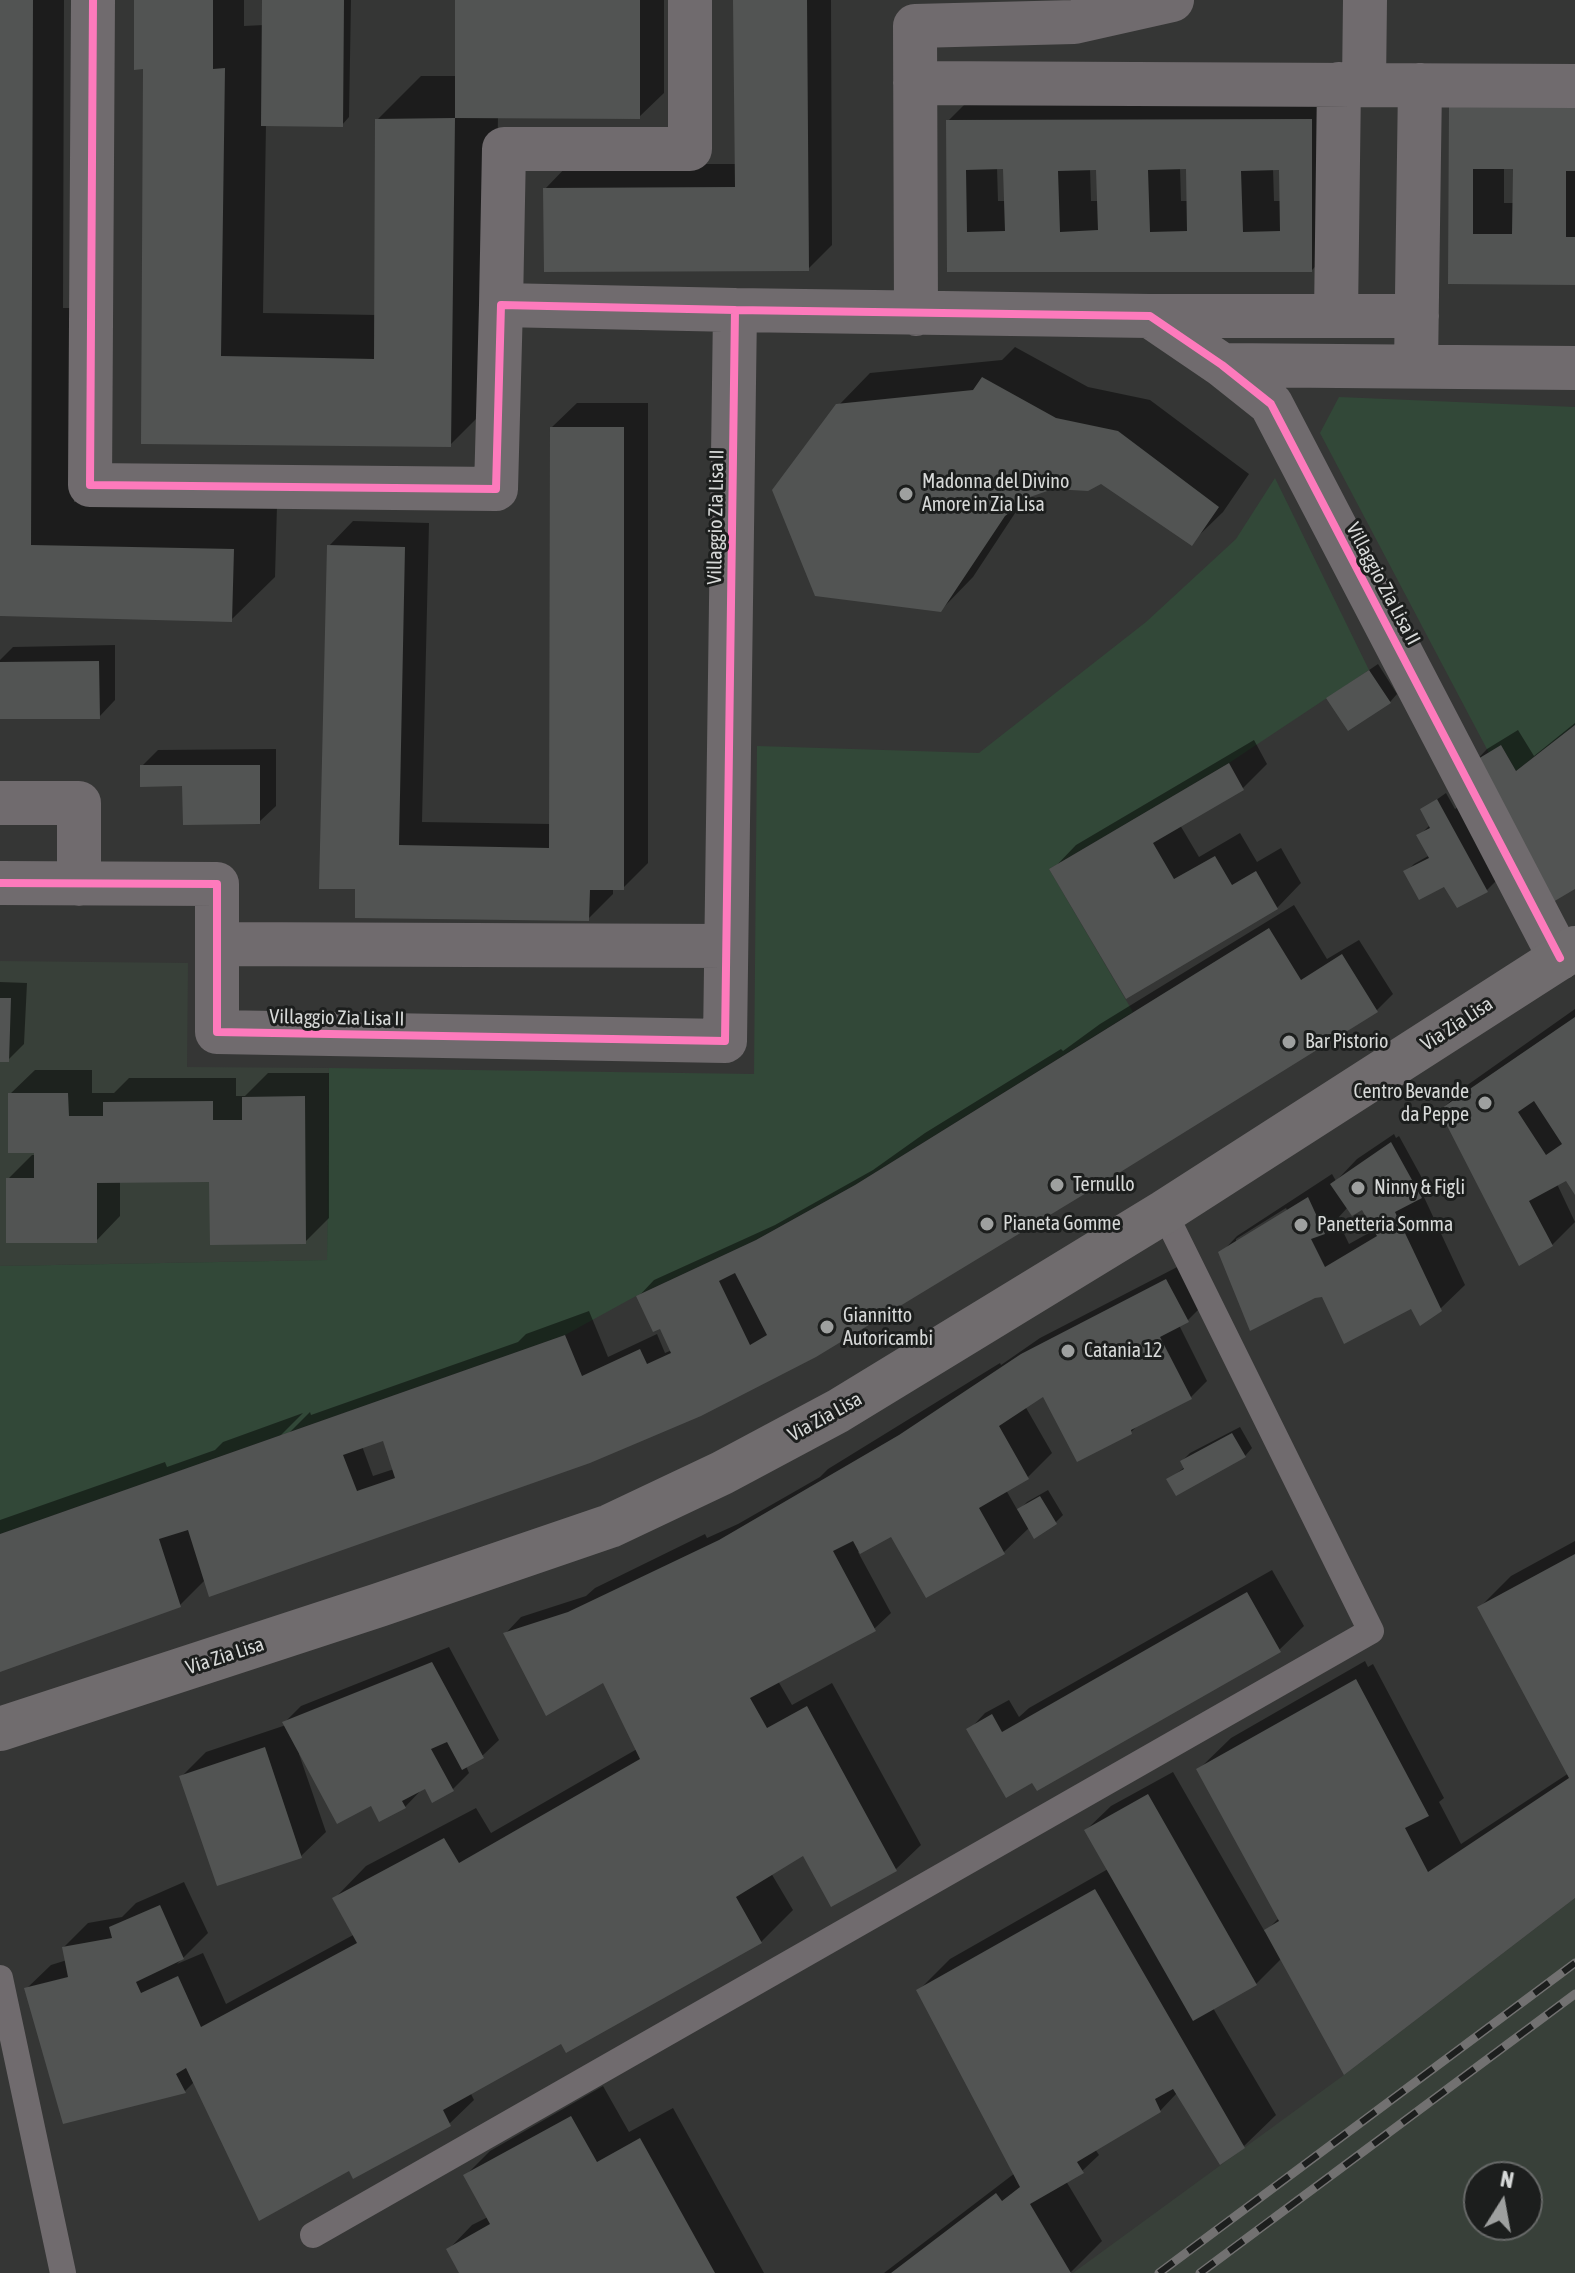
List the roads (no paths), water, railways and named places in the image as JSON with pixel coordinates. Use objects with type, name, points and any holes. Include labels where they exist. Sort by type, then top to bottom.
[{"type":"main road","name":"Via Zia Lisa","points":[[0,1729],[610,1526],[722,1473],[838,1411],[1164,1212],[1567,953]]},
{"type":"street","points":[[93,0],[90,485],[496,489],[504,149],[690,149],[690,0]]},
{"type":"street","points":[[916,314],[915,26],[1074,22],[1172,0]]},
{"type":"street","points":[[1336,316],[1351,84],[1365,0]]},
{"type":"street","points":[[915,83],[1575,86]]},
{"type":"street","points":[[1416,366],[1420,85]]},
{"type":"street","points":[[501,305],[916,314],[1417,316]]},
{"type":"street","name":"Villaggio Zia Lisa II","points":[[0,883],[217,884],[217,1032],[725,1041],[735,310]]},
{"type":"street","name":"Villaggio Zia Lisa II","points":[[1150,316],[1222,365],[1271,404],[1567,953]]},
{"type":"street","points":[[1222,365],[1575,368]]},
{"type":"street","points":[[0,803],[79,803],[79,884]]},
{"type":"street","points":[[217,944],[726,946]]},
{"type":"lane","points":[[313,2235],[1371,1631],[1164,1212]]},
{"type":"lane","points":[[0,1978],[63,2273]]},
{"type":"railway","points":[[1159,2273],[1575,1963]]},
{"type":"railway","points":[[1200,2273],[1575,1994]]},
{"type":"place","name":"Madonna del Divino Amore in Zia Lisa","points":[[906,494]]},
{"type":"place","name":"Bar Pistorio","points":[[1289,1042]]},
{"type":"place","name":"Centro Bevande da Peppe","points":[[1485,1103]]},
{"type":"place","name":"Ternullo","points":[[1057,1185]]},
{"type":"place","name":"Ninny & Figli","points":[[1358,1188]]},
{"type":"place","name":"Pianeta Gomme","points":[[987,1224]]},
{"type":"place","name":"Panetteria Somma","points":[[1301,1225]]},
{"type":"place","name":"Giannitto Autoricambi","points":[[827,1327]]},
{"type":"place","name":"Catania 12","points":[[1068,1351]]}]
